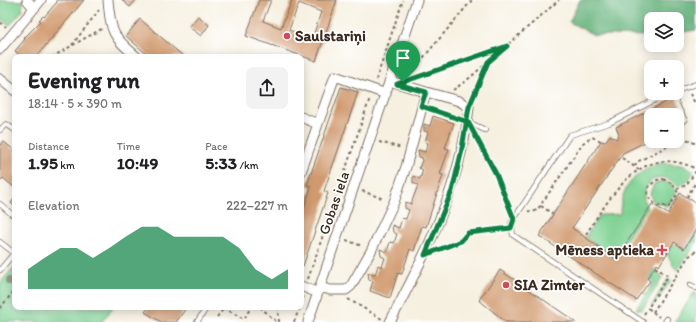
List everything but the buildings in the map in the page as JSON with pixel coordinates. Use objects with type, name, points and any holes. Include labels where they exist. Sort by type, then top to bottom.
[{"type":"street","points":[[27,0],[34,8]]},
{"type":"street","points":[[0,49],[41,0]]},
{"type":"street","name":"Gobas iela","points":[[308,322],[386,94],[397,82],[417,0]]},
{"type":"street","points":[[105,3],[110,24],[117,40],[133,54]]},
{"type":"street","points":[[304,164],[335,76],[386,94]]},
{"type":"street","points":[[0,79],[12,89]]},
{"type":"street","points":[[389,322],[425,255],[452,191],[468,122],[469,107],[459,101],[397,82]]},
{"type":"street","points":[[304,287],[319,290],[341,291],[351,286],[372,249],[394,202],[426,92]]},
{"type":"street","points":[[304,119],[318,124]]},
{"type":"lane","points":[[684,90],[696,84]]},
{"type":"lane","points":[[643,322],[519,240],[513,235],[511,228],[514,219],[570,135],[609,123],[656,100]]},
{"type":"lane","points":[[468,122],[485,130]]},
{"type":"lane","points":[[0,130],[6,124],[12,128]]},
{"type":"lane","points":[[0,204],[12,214]]},
{"type":"lane","points":[[0,242],[12,251]]},
{"type":"lane","points":[[0,270],[12,256]]},
{"type":"lane","points":[[690,285],[696,288]]},
{"type":"lane","points":[[198,322],[205,310]]},
{"type":"path","points":[[304,287],[403,0]]},
{"type":"path","points":[[397,82],[472,0]]},
{"type":"path","points":[[442,97],[466,81],[559,0]]},
{"type":"path","points":[[71,47],[105,3]]},
{"type":"path","points":[[58,54],[110,24]]},
{"type":"path","points":[[397,82],[507,46]]},
{"type":"path","points":[[469,107],[488,62]]},
{"type":"path","points":[[687,89],[696,105]]},
{"type":"path","points":[[421,106],[468,122],[496,174],[514,219]]},
{"type":"path","points":[[524,215],[529,211],[535,212],[541,206],[583,143],[592,137],[601,141]]},
{"type":"path","points":[[684,139],[689,140],[696,144]]},
{"type":"path","points":[[378,142],[410,150]]},
{"type":"path","points":[[635,166],[637,162],[664,148]]},
{"type":"path","points":[[622,158],[639,170]]},
{"type":"path","points":[[586,234],[615,190],[639,170],[658,162],[668,161],[678,162],[696,170],[686,185],[677,189]]},
{"type":"path","points":[[657,180],[668,180],[677,189],[678,193],[668,208],[662,205],[658,206],[650,201],[648,196],[648,189],[652,182],[657,180]]},
{"type":"path","points":[[686,197],[696,182]]},
{"type":"path","points":[[361,190],[394,202]]},
{"type":"path","points":[[541,206],[553,214]]},
{"type":"path","points":[[425,255],[461,241],[468,233],[511,228]]},
{"type":"path","points":[[345,240],[372,249]]},
{"type":"path","points":[[653,312],[688,257],[696,250]]},
{"type":"path","points":[[655,267],[674,280]]},
{"type":"path","points":[[643,315],[668,276]]},
{"type":"path","points":[[341,291],[350,301],[389,322]]},
{"type":"path","points":[[0,308],[12,294]]},
{"type":"path","points":[[648,308],[666,321]]},
{"type":"path","points":[[217,317],[222,310]]},
{"type":"path","points":[[229,310],[244,319],[249,310]]},
{"type":"path","points":[[264,310],[278,322]]},
{"type":"path","points":[[278,310],[278,322]]},
{"type":"path","points":[[294,322],[299,310]]},
{"type":"green space","points":[[0,0],[23,1],[22,11],[9,26],[0,18]]},
{"type":"green space","points":[[580,0],[696,0],[696,30],[684,32],[684,12],[644,12],[644,36],[594,35],[569,22]]},
{"type":"green space","points":[[661,163],[682,165],[693,170],[691,176],[683,184],[677,186],[671,180],[657,178],[647,186],[644,192],[644,200],[647,208],[614,258],[585,237],[600,215],[620,214],[623,196],[631,181],[652,166]]},
{"type":"green space","points":[[663,181],[672,184],[676,193],[667,207],[660,202],[658,204],[652,200],[650,193],[654,184]]},
{"type":"green space","points":[[696,233],[696,243],[678,270],[675,268],[667,254],[674,244],[685,250]]},
{"type":"green space","points":[[12,269],[12,310],[111,310],[102,322],[0,322],[0,283]]},
{"type":"green space","points":[[654,269],[663,277],[642,310],[636,309],[654,282],[648,278]]},
{"type":"green space","points":[[668,279],[671,281],[653,306],[652,304]]},
{"type":"green space","points":[[696,292],[696,322],[674,322],[693,294]]},
{"type":"place","name":"Saulstariņi","points":[[287,36]]},
{"type":"place","name":"Mēness aptieka","points":[[662,250]]},
{"type":"place","name":"SIA Zimter","points":[[506,285]]},
{"type":"route","points":[[403,82],[397,84],[426,92],[421,106],[468,122],[496,174],[514,219],[511,228],[468,233],[461,241],[425,255],[452,191],[468,122],[469,107],[488,62],[507,46],[403,82]]}]
